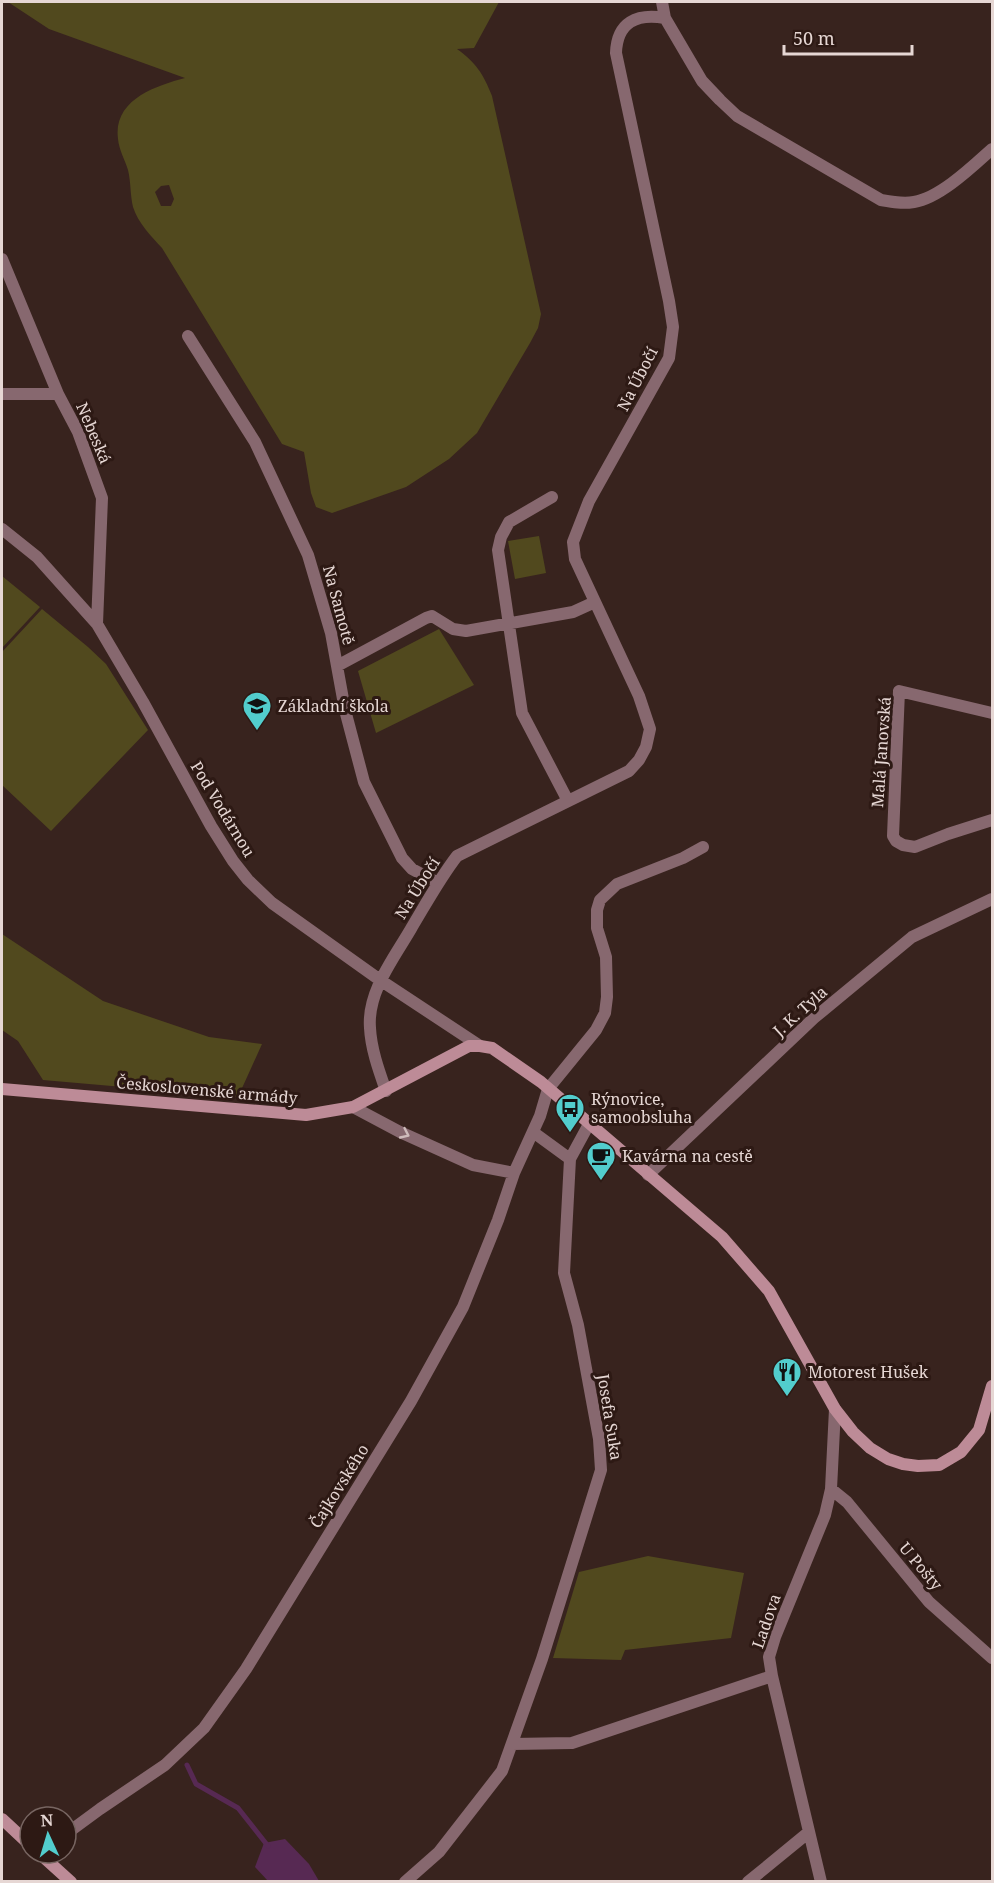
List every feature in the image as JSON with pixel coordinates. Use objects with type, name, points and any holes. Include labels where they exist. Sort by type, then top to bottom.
[{"type":"street","points":[[663,2],[665,18],[702,81],[737,116],[881,200],[901,204],[917,202],[948,187],[993,149]]},
{"type":"street","name":"Na Úbočí","points":[[386,1091],[375,1058],[369,1027],[372,1005],[380,980],[438,883],[458,856],[629,771],[639,760],[646,747],[650,729],[639,696],[575,560],[573,542],[589,501],[669,358],[673,327],[669,301],[616,53],[616,41],[630,22],[642,16],[665,18]]},
{"type":"street","name":"Nebeská","points":[[3,263],[58,394],[78,432],[102,498],[97,624]]},
{"type":"street","name":"Na Samotě","points":[[188,336],[255,442],[308,555],[331,633],[345,710],[364,782],[402,858],[412,869],[438,883]]},
{"type":"street","points":[[2,394],[58,394]]},
{"type":"street","points":[[552,497],[509,522],[501,537],[498,550],[522,713],[568,801]]},
{"type":"street","name":"Pod Vodárnou","points":[[2,529],[37,556],[97,624],[233,861],[272,903],[380,980],[480,1046]]},
{"type":"street","points":[[337,666],[432,616],[447,626],[461,631],[573,612],[595,602]]},
{"type":"street","name":"Malá Janovská","points":[[993,713],[899,691],[893,836],[903,845],[915,847],[993,820]]},
{"type":"street","name":"Čajkovského","points":[[78,1825],[165,1765],[204,1728],[246,1669],[411,1401],[463,1307],[514,1173],[534,1132],[549,1089],[596,1030],[604,1013],[607,997],[606,957],[597,928],[597,910],[600,900],[618,884],[683,858],[703,847]]},
{"type":"street","name":"J. K. Tyla","points":[[648,1175],[814,1018],[912,937],[993,899]]},
{"type":"street","points":[[480,1046],[492,1048],[501,1053],[549,1089],[722,1238],[769,1291],[835,1409],[870,1448],[888,1459],[918,1466],[939,1465],[961,1452],[979,1430],[993,1386]]},
{"type":"street","name":"Československé armády","points":[[2,1089],[306,1115],[353,1107],[456,1053],[470,1047],[480,1046]]},
{"type":"street","points":[[353,1107],[400,1132],[473,1165],[514,1173]]},
{"type":"street","name":"Josefa Suka","points":[[405,1881],[438,1852],[502,1771],[542,1659],[601,1470],[598,1439],[578,1325],[564,1273],[570,1160],[589,1124]]},
{"type":"street","points":[[534,1132],[570,1160]]},
{"type":"street","name":"Ladova","points":[[821,1881],[772,1676],[770,1657],[775,1637],[825,1515],[831,1489],[835,1409]]},
{"type":"street","name":"U Pošty","points":[[831,1489],[847,1502],[929,1602],[993,1658]]},
{"type":"street","points":[[512,1744],[572,1743],[772,1676]]},
{"type":"street","points":[[2,1819],[18,1834]]},
{"type":"street","points":[[748,1881],[808,1832]]},
{"type":"street","points":[[53,1865],[71,1881]]},
{"type":"shaded area","points":[[8,2],[499,2],[474,48],[457,49],[478,69],[492,96],[541,314],[538,328],[530,343],[477,433],[449,459],[406,487],[332,513],[316,507],[311,493],[304,452],[282,444],[162,248],[141,224],[133,207],[128,170],[118,139],[118,126],[122,114],[138,97],[161,85],[185,78],[49,29]],"holes":[[[169,185],[174,199],[171,206],[161,206],[155,192],[161,186]]]},
{"type":"shaded area","points":[[539,536],[546,573],[515,579],[508,541]]},
{"type":"shaded area","points":[[2,576],[40,607],[2,648]]},
{"type":"shaded area","points":[[42,609],[106,664],[148,730],[51,831],[2,785],[2,652]]},
{"type":"shaded area","points":[[439,629],[474,685],[376,733],[358,671]]},
{"type":"shaded area","points":[[2,934],[103,1001],[209,1037],[262,1044],[238,1097],[43,1080],[18,1041],[2,1030]]},
{"type":"shaded area","points":[[648,1556],[744,1573],[731,1638],[625,1650],[621,1660],[553,1658],[579,1572]]},
{"type":"shaded area","points":[[285,1839],[309,1864],[319,1881],[268,1881],[255,1867],[264,1843]]},
{"type":"waterway","points":[[187,1765],[196,1784],[238,1808],[268,1846]]},
{"type":"place","name":"Základní škola","points":[[257,732]]},
{"type":"place","name":"Rýnovice, samoobsluha","points":[[570,1134]]},
{"type":"place","name":"Kavárna na cestě","points":[[601,1182]]},
{"type":"place","name":"Motorest Hušek","points":[[787,1398]]}]
